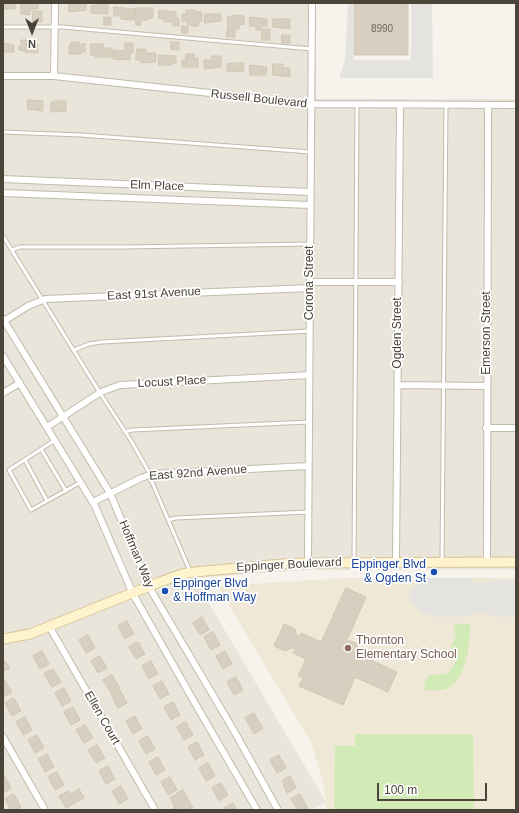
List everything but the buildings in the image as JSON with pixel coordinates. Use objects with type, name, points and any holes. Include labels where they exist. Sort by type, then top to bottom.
[{"type":"street","points":[[54,76],[55,3]]},
{"type":"street","points":[[306,3],[312,3]]},
{"type":"street","name":"Corona Street","points":[[308,563],[312,3]]},
{"type":"street","name":"Russell Boulevard","points":[[3,76],[54,76],[311,104],[516,105]]},
{"type":"street","name":"Ogden Street","points":[[396,562],[400,104]]},
{"type":"street","name":"Emerson Street","points":[[487,562],[486,428],[488,105]]},
{"type":"street","name":"Elm Place","points":[[3,180],[310,192]]},
{"type":"street","name":"Elm Place","points":[[3,193],[310,205]]},
{"type":"street","name":"East 91st Avenue","points":[[3,320],[42,299],[253,289],[356,282],[399,282]]},
{"type":"street","name":"Hoffman Way","points":[[3,320],[110,493],[149,587],[233,729],[278,810]]},
{"type":"street","name":"Hoffman Way","points":[[3,356],[82,482],[93,502],[133,594],[257,810]]},
{"type":"street","name":"Locust Place","points":[[47,427],[100,393],[111,387],[125,384],[309,375]]},
{"type":"street","points":[[3,393],[20,383]]},
{"type":"street","points":[[398,385],[487,386]]},
{"type":"street","points":[[486,428],[516,428]]},
{"type":"street","name":"East 92nd Avenue","points":[[93,502],[149,474],[308,466]]},
{"type":"street","name":"Eppinger Boulevard","points":[[3,639],[30,634],[182,574],[191,572],[308,563],[516,562]]},
{"type":"street","name":"Ellen Court","points":[[49,626],[155,810]]},
{"type":"street","points":[[3,737],[46,810]]},
{"type":"lane","points":[[3,27],[55,27],[312,49]]},
{"type":"lane","points":[[354,562],[357,104]]},
{"type":"lane","points":[[442,562],[446,104]]},
{"type":"lane","points":[[3,132],[311,152]]},
{"type":"lane","points":[[3,236],[125,432],[149,474],[191,572]]},
{"type":"lane","points":[[12,250],[20,247],[310,244]]},
{"type":"lane","points":[[74,350],[89,344],[102,342],[310,331]]},
{"type":"lane","points":[[125,432],[132,430],[309,422]]},
{"type":"lane","points":[[55,440],[9,470],[31,510],[82,482]]},
{"type":"lane","points":[[41,449],[66,491]]},
{"type":"lane","points":[[25,460],[47,501]]},
{"type":"lane","points":[[168,520],[176,518],[308,512]]},
{"type":"shaded area","points":[[3,3],[316,3],[316,99],[516,99],[516,570],[306,570],[194,578],[326,802],[312,810],[3,810]]},
{"type":"shaded area","points":[[348,3],[355,3],[354,60],[411,60],[411,3],[432,3],[433,78],[339,78],[345,60]]},
{"type":"shaded area","points":[[347,578],[516,578],[516,810],[326,810],[325,791],[312,744],[218,586]]},
{"type":"shaded area","points":[[422,578],[471,578],[476,584],[500,580],[516,580],[516,617],[499,617],[478,612],[465,617],[432,617],[420,611],[408,599],[412,588]]},
{"type":"green space","points":[[453,624],[470,624],[468,651],[463,669],[459,678],[446,689],[424,690],[425,682],[429,675],[447,674],[455,664],[456,655],[451,649],[456,636]]},
{"type":"green space","points":[[355,734],[473,734],[474,810],[334,810],[335,746],[355,746]]},
{"type":"place","name":"Eppinger Blvd & Ogden St","points":[[434,572]]},
{"type":"place","name":"Eppinger Blvd & Hoffman Way","points":[[165,591]]},
{"type":"place","name":"Thornton Elementary School","points":[[348,648]]}]
